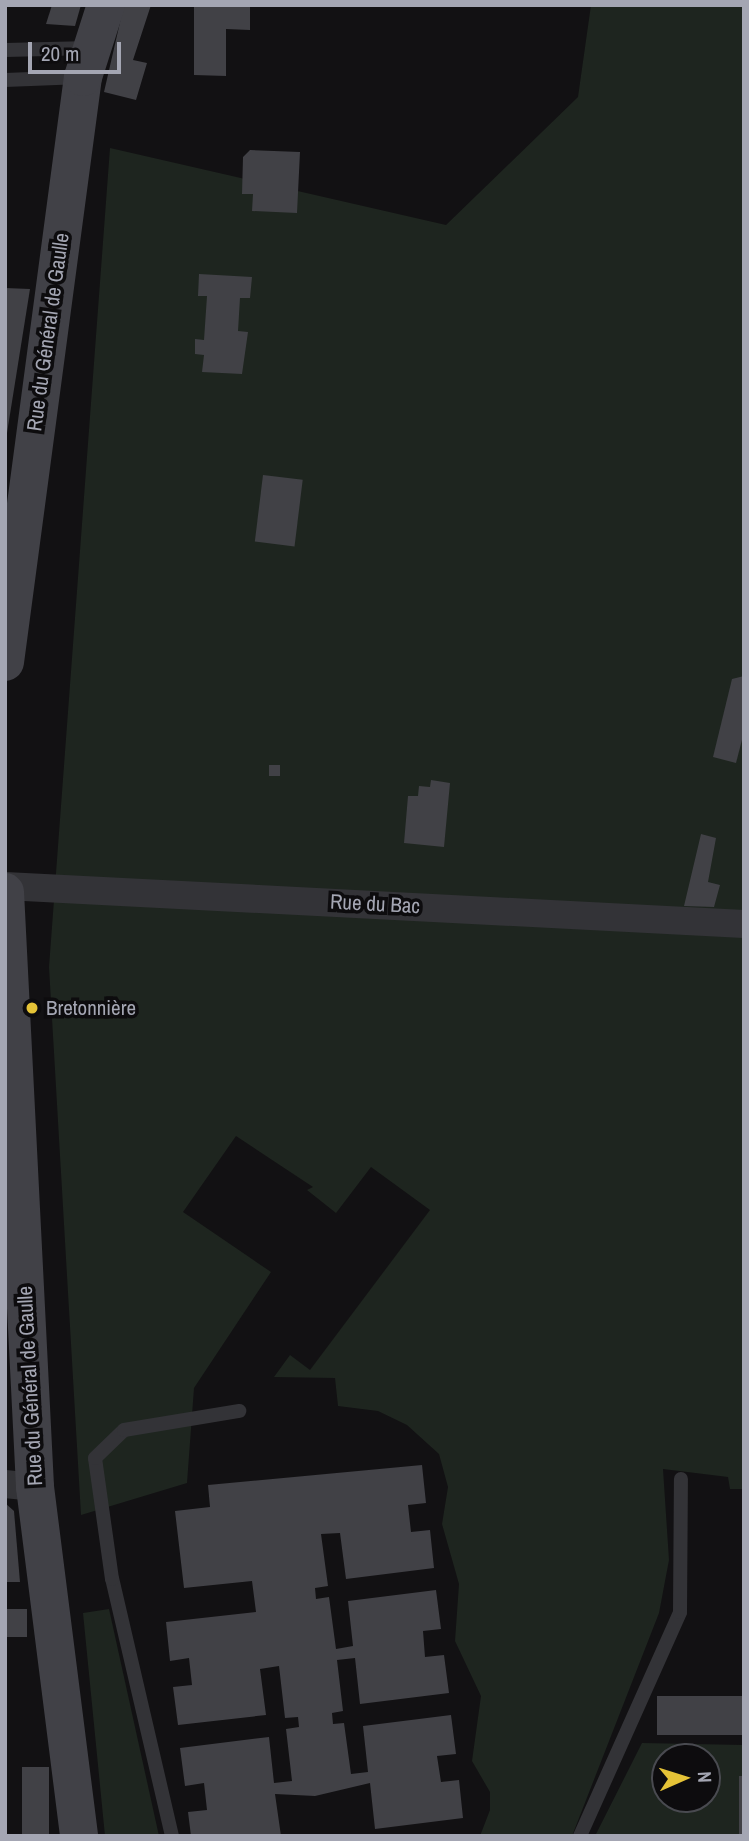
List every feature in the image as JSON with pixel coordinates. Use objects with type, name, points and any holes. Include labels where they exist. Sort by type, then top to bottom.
[{"type":"main road","name":"Rue du Général de Gaulle","points":[[5,662],[11,558],[88,63],[106,5]]},
{"type":"main road","name":"Rue du Général de Gaulle","points":[[5,892],[20,1486],[79,1836]]},
{"type":"street","name":"Rue du Bac","points":[[5,886],[744,924]]},
{"type":"lane","points":[[5,50],[88,63]]},
{"type":"lane","points":[[5,80],[88,63]]},
{"type":"lane","points":[[172,1836],[113,1579],[95,1458],[124,1430],[239,1410]]},
{"type":"lane","points":[[580,1836],[680,1612],[681,1479]]},
{"type":"shaded area","points":[[591,5],[744,5],[744,1489],[730,1489],[728,1477],[663,1469],[669,1560],[659,1613],[572,1836],[480,1836],[490,1810],[490,1792],[472,1761],[481,1696],[455,1641],[459,1584],[442,1524],[448,1487],[439,1454],[407,1425],[378,1411],[338,1406],[335,1378],[274,1377],[290,1355],[310,1370],[430,1210],[371,1167],[336,1213],[307,1190],[313,1187],[236,1136],[183,1212],[271,1272],[194,1388],[187,1483],[81,1515],[49,967],[110,148],[446,225],[578,97]]},
{"type":"shaded area","points":[[109,1609],[159,1836],[105,1836],[83,1613]]},
{"type":"shaded area","points":[[642,1743],[651,1743],[651,1813],[721,1813],[721,1745],[744,1745],[744,1836],[595,1836]]},
{"type":"building","points":[[52,5],[81,5],[75,26],[46,24]]},
{"type":"building","points":[[124,5],[151,5],[133,60],[147,63],[136,100],[104,92]]},
{"type":"building","points":[[194,5],[250,5],[250,30],[226,29],[226,76],[194,75]]},
{"type":"building","points":[[250,150],[300,152],[297,213],[252,211],[253,194],[242,194],[243,157]]},
{"type":"building","points":[[199,274],[252,277],[250,298],[240,298],[238,331],[248,332],[242,374],[202,372],[204,355],[195,354],[195,339],[204,340],[207,296],[198,296]]},
{"type":"building","points":[[5,288],[30,289],[7,433],[5,433]]},
{"type":"building","points":[[263,475],[303,480],[295,546],[255,542]]},
{"type":"building","points":[[744,676],[744,732],[736,763],[713,757],[732,679]]},
{"type":"building","points":[[269,765],[280,765],[280,776],[269,776]]},
{"type":"building","points":[[431,780],[450,783],[444,847],[404,843],[408,796],[418,796],[419,786],[430,787]]},
{"type":"building","points":[[701,834],[716,838],[708,882],[720,885],[714,907],[684,906]]},
{"type":"building","points":[[422,1465],[426,1503],[408,1505],[411,1532],[430,1530],[434,1568],[346,1579],[340,1533],[321,1534],[328,1586],[315,1588],[316,1599],[329,1597],[336,1649],[353,1646],[348,1601],[436,1590],[441,1629],[423,1631],[425,1657],[444,1655],[449,1693],[360,1704],[355,1658],[337,1660],[343,1711],[332,1713],[333,1724],[344,1723],[351,1774],[368,1772],[363,1726],[451,1715],[456,1754],[437,1756],[441,1782],[459,1780],[463,1818],[375,1829],[370,1783],[315,1796],[275,1794],[281,1836],[191,1836],[188,1812],[207,1810],[204,1783],[185,1786],[180,1748],[269,1737],[274,1783],[292,1781],[286,1729],[299,1727],[298,1717],[285,1718],[279,1666],[260,1669],[266,1715],[178,1725],[173,1687],[192,1685],[189,1658],[170,1661],[166,1622],[256,1612],[252,1581],[184,1588],[175,1511],[210,1507],[208,1485]]},
{"type":"building","points":[[5,1503],[14,1511],[20,1582],[5,1582]]},
{"type":"building","points":[[5,1609],[27,1609],[27,1637],[5,1637]]},
{"type":"building","points":[[657,1696],[744,1696],[744,1735],[657,1735]]},
{"type":"building","points":[[22,1767],[49,1767],[49,1836],[22,1836]]},
{"type":"building","points":[[739,1776],[744,1776],[744,1836],[739,1836]]},
{"type":"place","name":"Bretonnière","points":[[32,1008]]}]
